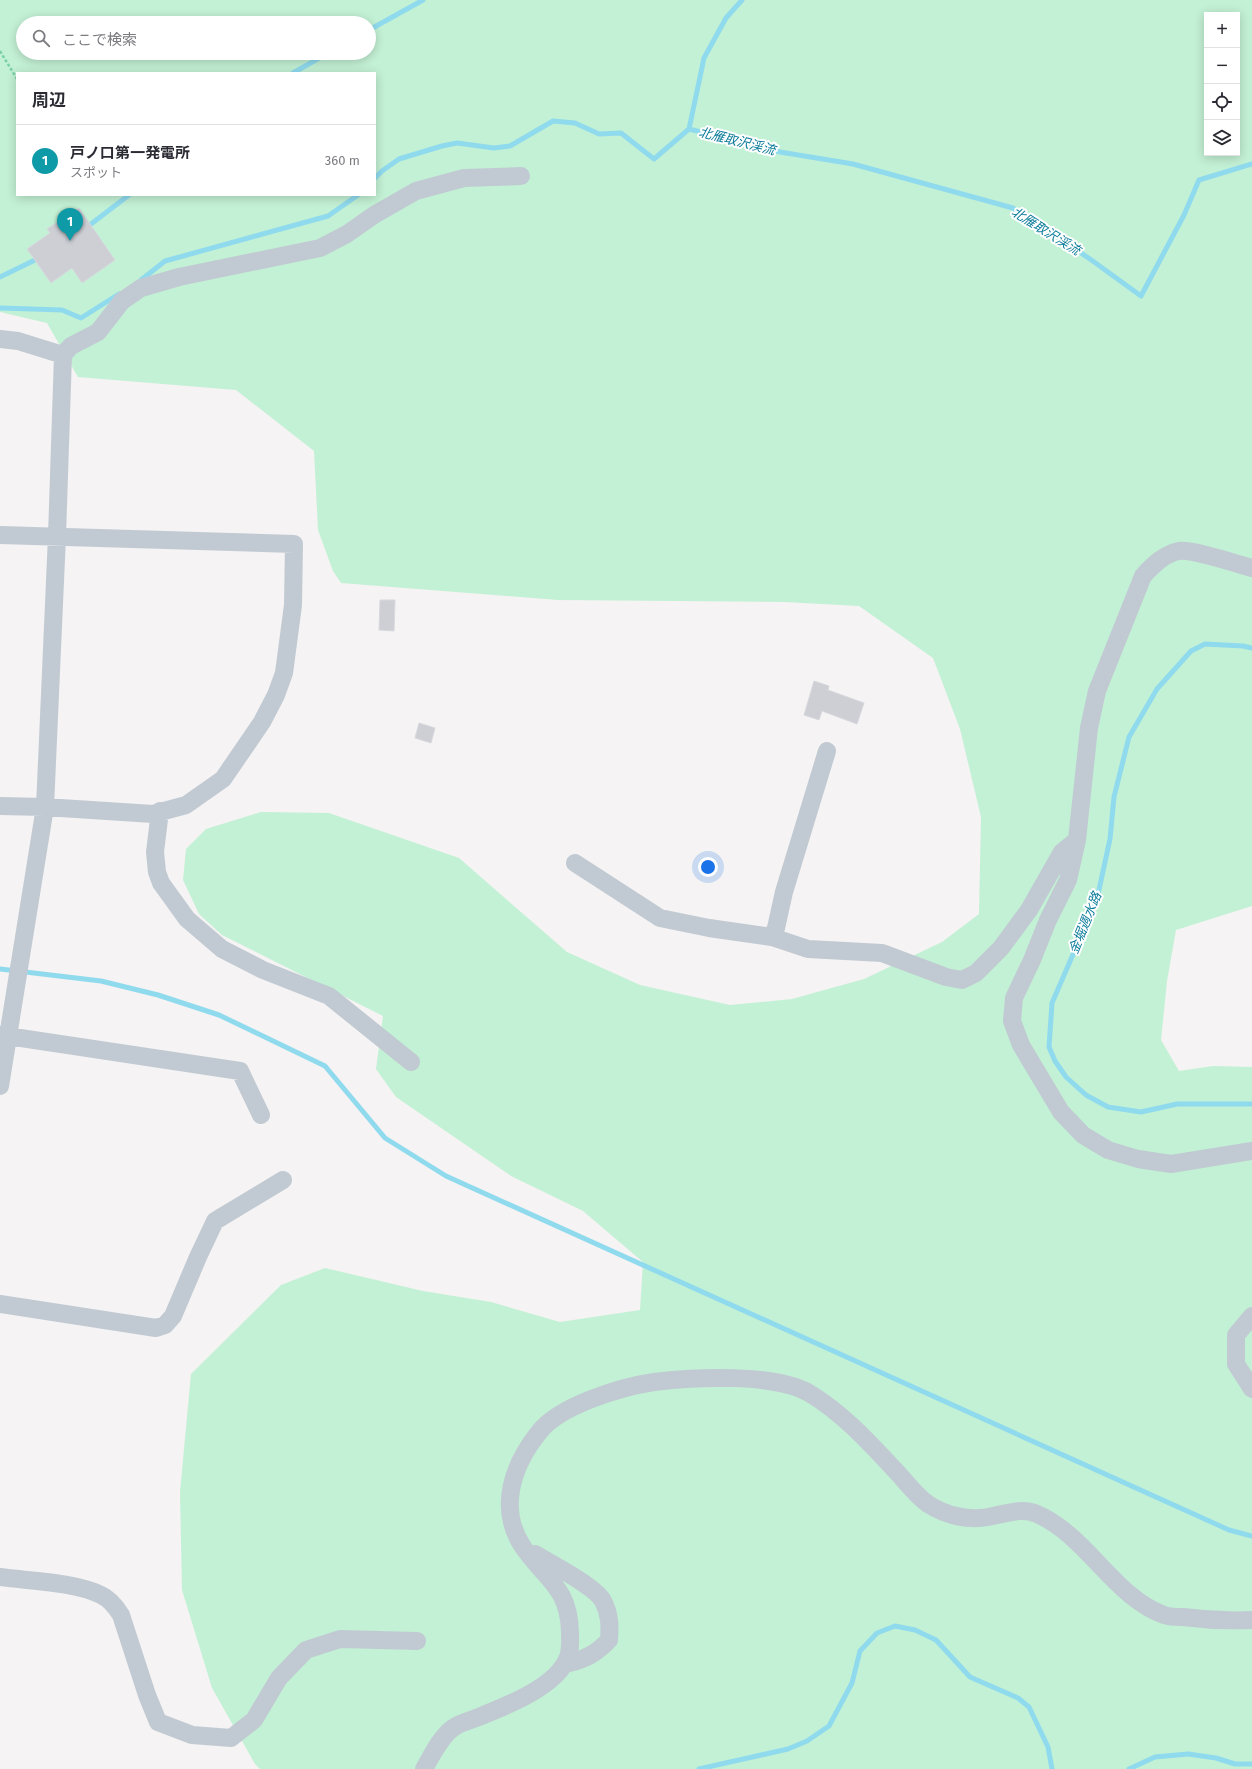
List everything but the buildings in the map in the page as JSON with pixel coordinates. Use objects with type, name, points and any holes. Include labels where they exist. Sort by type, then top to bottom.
[{"type":"street","points":[[0,1086],[4,1035],[45,807],[57,536],[63,355],[71,346],[98,332],[122,301],[141,288],[179,277],[320,248],[347,234],[374,214],[416,191],[464,178],[521,176]]},
{"type":"street","points":[[0,339],[18,341],[63,355]]},
{"type":"street","points":[[0,536],[57,536],[294,544],[293,605],[284,673],[276,695],[262,722],[223,779],[186,804],[152,814],[45,807],[0,806]]},
{"type":"street","points":[[1252,568],[1199,554],[1180,551],[1157,561],[1143,576],[1097,690],[1089,728],[1077,840],[1068,880],[1048,920],[1032,960],[1014,998],[1012,1021],[1021,1045],[1061,1112],[1083,1135],[1108,1150],[1138,1159],[1171,1164],[1252,1151]]},
{"type":"street","points":[[772,937],[776,928],[784,892],[827,751]]},
{"type":"street","points":[[160,811],[155,852],[157,872],[160,883],[187,919],[222,949],[263,970],[329,996],[411,1062]]},
{"type":"street","points":[[576,863],[660,918],[709,928],[772,937],[808,949],[882,953],[946,977],[962,980],[976,973],[1001,948],[1029,910],[1062,852],[1077,840]]},
{"type":"street","points":[[4,1035],[240,1071],[261,1115]]},
{"type":"street","points":[[0,1304],[156,1328],[165,1325],[173,1316],[215,1221],[283,1180]]},
{"type":"street","points":[[1252,1316],[1236,1335],[1236,1364],[1252,1389]]},
{"type":"street","points":[[424,1769],[434,1751],[452,1728],[515,1701],[542,1686],[565,1664],[570,1653],[570,1627],[566,1602],[555,1584],[522,1547],[514,1530],[510,1515],[509,1493],[522,1460],[541,1429],[572,1407],[611,1392],[653,1382],[710,1378],[758,1380],[806,1391],[824,1404],[874,1447],[926,1502],[942,1512],[962,1518],[984,1518],[1022,1511],[1035,1513],[1062,1527],[1139,1602],[1166,1616],[1211,1621],[1252,1620]]},
{"type":"street","points":[[522,1547],[580,1581],[603,1600],[610,1622],[609,1640],[598,1652],[580,1661],[565,1664]]},
{"type":"street","points":[[0,1577],[74,1587],[102,1595],[114,1605],[121,1615],[147,1695],[158,1722],[192,1735],[231,1738],[254,1720],[280,1678],[306,1650],[340,1640],[417,1641]]},
{"type":"path","points":[[0,50],[16,77]]},
{"type":"green space","points":[[0,0],[1252,0],[1252,906],[1176,930],[1167,981],[1161,1040],[1179,1071],[1213,1066],[1252,1067],[1252,1769],[260,1769],[255,1764],[212,1688],[182,1590],[180,1492],[191,1374],[281,1285],[325,1268],[423,1291],[491,1302],[560,1322],[640,1310],[643,1262],[583,1211],[511,1176],[396,1097],[376,1069],[383,1016],[222,935],[199,914],[183,880],[186,849],[206,829],[261,812],[329,813],[459,858],[567,952],[640,985],[730,1005],[792,999],[864,979],[942,942],[979,914],[981,817],[960,729],[933,658],[859,606],[785,602],[558,600],[341,583],[333,571],[318,530],[314,451],[236,390],[78,377],[47,323],[0,312]]},
{"type":"waterway","points":[[376,26],[423,0]]},
{"type":"waterway","points":[[376,177],[399,159],[442,146],[457,143],[494,148],[510,146],[553,121],[575,123],[599,134],[621,133],[654,159],[689,129],[704,58],[726,18],[742,0]]},
{"type":"waterway","points":[[295,72],[316,60]]},
{"type":"waterway","name":"北雁取沢渓流","points":[[689,129],[780,152],[853,164],[1013,208],[1090,259],[1141,296],[1184,215],[1199,180],[1252,164]]},
{"type":"waterway","points":[[91,224],[128,196]]},
{"type":"waterway","points":[[141,280],[165,261],[328,216],[357,196]]},
{"type":"waterway","points":[[0,277],[35,260]]},
{"type":"waterway","points":[[0,308],[62,310],[81,318],[119,294]]},
{"type":"waterway","name":"金堀週水路","points":[[1252,648],[1243,646],[1205,644],[1191,651],[1157,689],[1129,737],[1114,797],[1110,839],[1097,899],[1052,1003],[1049,1047],[1055,1061],[1066,1077],[1086,1095],[1108,1107],[1141,1112],[1177,1104],[1252,1104]]},
{"type":"waterway","points":[[0,969],[101,981],[158,995],[219,1015],[325,1066],[385,1138],[446,1176],[1229,1530],[1252,1536]]},
{"type":"waterway","name":"金堀週水路","points":[[699,1769],[788,1749],[807,1741],[829,1726],[852,1683],[860,1651],[877,1633],[895,1626],[915,1630],[936,1640],[970,1677],[1018,1698],[1029,1707],[1048,1747],[1052,1769]]},
{"type":"waterway","name":"金堀週水路","points":[[1129,1769],[1155,1757],[1188,1754],[1216,1758],[1235,1764],[1252,1764]]},
{"type":"place","name":"戸ノ口第一発電所","points":[[70,241]]}]
